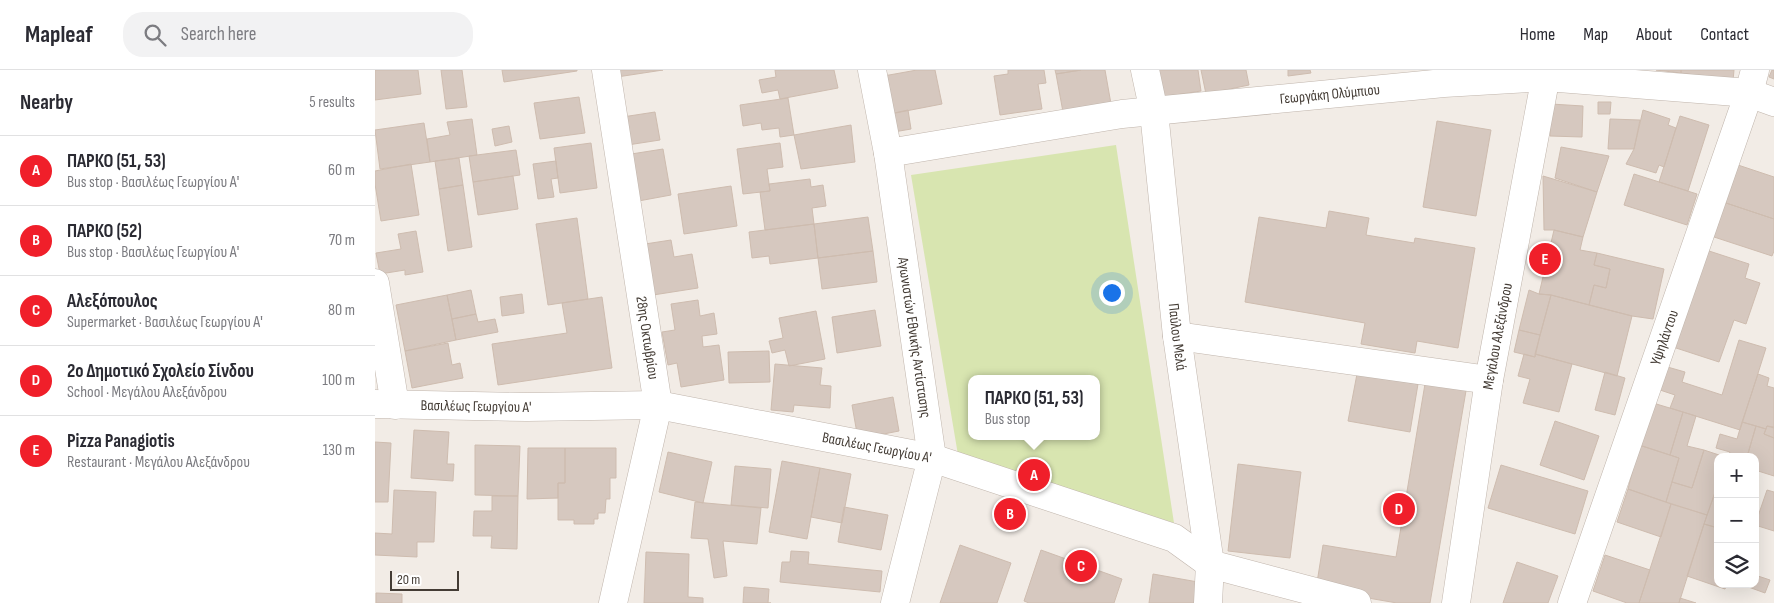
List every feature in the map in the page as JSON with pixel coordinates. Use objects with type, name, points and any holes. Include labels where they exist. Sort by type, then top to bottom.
[{"type":"street","name":"28ης Οκτωβρίου","points":[[606,70],[659,405],[613,603]]},
{"type":"street","name":"Αγωνιστών Εθνικής Αντίστασης","points":[[872,70],[888,153],[932,458],[895,603]]},
{"type":"street","name":"Παύλου Μελά","points":[[1145,70],[1154,112],[1177,336],[1210,564],[1208,603]]},
{"type":"street","name":"Γεωργάκη Ολύμπιου","points":[[888,153],[1122,114],[1154,112],[1443,77],[1547,73],[1759,88]]},
{"type":"street","name":"Μεγάλου Αλεξάνδρου","points":[[1456,603],[1489,380],[1547,73]]},
{"type":"street","name":"Υψηλάντου","points":[[1572,603],[1759,88]]},
{"type":"street","points":[[375,283],[385,404]]},
{"type":"street","points":[[1177,336],[1489,380]]},
{"type":"street","name":"Βασιλέως Γεωργίου Α'","points":[[385,404],[527,407],[659,405],[932,458],[1174,538],[1210,564],[1357,603]]},
{"type":"green space","points":[[1116,145],[1174,523],[958,455],[911,175]]},
{"type":"building","points":[[375,70],[418,70],[421,94],[375,100]]},
{"type":"building","points":[[441,70],[462,70],[467,107],[446,109]]},
{"type":"building","points":[[502,70],[577,70],[577,71],[504,82]]},
{"type":"building","points":[[616,70],[663,70],[617,77]]},
{"type":"building","points":[[775,70],[834,70],[838,88],[780,99],[778,90],[762,93],[759,80],[776,77]]},
{"type":"building","points":[[917,70],[935,70],[942,104],[885,115],[878,77]]},
{"type":"building","points":[[1008,70],[1044,70],[1046,83],[1038,84],[1042,109],[1000,115],[994,76],[1008,74]]},
{"type":"building","points":[[1055,70],[1081,70],[1056,74]]},
{"type":"building","points":[[1081,70],[1105,70],[1111,104],[1063,112],[1056,74]]},
{"type":"building","points":[[1150,70],[1198,70],[1201,91],[1155,98]]},
{"type":"building","points":[[1201,70],[1246,70],[1249,85],[1206,94]]},
{"type":"building","points":[[1288,70],[1310,70],[1311,73],[1288,76]]},
{"type":"building","points":[[1656,70],[1681,70],[1681,73]]},
{"type":"building","points":[[1681,70],[1734,70],[1733,81],[1681,73]]},
{"type":"building","points":[[1772,70],[1774,70],[1774,79],[1769,77]]},
{"type":"building","points":[[579,97],[585,133],[540,139],[534,103]]},
{"type":"building","points":[[788,98],[794,135],[780,137],[779,128],[762,130],[761,123],[743,126],[740,105]]},
{"type":"building","points":[[1598,102],[1611,102],[1610,114],[1598,114]]},
{"type":"building","points":[[1551,104],[1583,106],[1582,137],[1550,136]]},
{"type":"building","points":[[908,110],[911,129],[888,133],[885,115]]},
{"type":"building","points":[[1643,110],[1670,119],[1668,125],[1676,128],[1664,167],[1659,165],[1656,173],[1626,164],[1634,149]]},
{"type":"building","points":[[655,112],[660,140],[621,146],[616,118]]},
{"type":"building","points":[[1680,116],[1709,125],[1688,191],[1659,182]]},
{"type":"building","points":[[472,119],[477,155],[430,162],[427,139],[450,135],[447,122]]},
{"type":"building","points":[[1610,119],[1640,120],[1634,149],[1608,149]]},
{"type":"building","points":[[1437,121],[1491,130],[1476,216],[1423,207]]},
{"type":"building","points":[[424,123],[430,162],[380,169],[375,130]]},
{"type":"building","points":[[851,125],[855,162],[801,169],[794,135]]},
{"type":"building","points":[[509,126],[512,142],[495,146],[492,129]]},
{"type":"building","points":[[591,143],[597,188],[560,193],[554,148]]},
{"type":"building","points":[[780,143],[783,167],[767,169],[770,191],[743,194],[737,149]]},
{"type":"building","points":[[1561,147],[1609,156],[1597,192],[1555,178]]},
{"type":"building","points":[[663,149],[671,195],[633,202],[625,155]]},
{"type":"building","points":[[516,150],[520,175],[473,182],[469,156]]},
{"type":"building","points":[[459,158],[463,185],[439,189],[435,161]]},
{"type":"building","points":[[556,161],[558,178],[551,179],[554,197],[538,199],[533,164]]},
{"type":"building","points":[[411,164],[419,215],[381,221],[375,184],[375,171]]},
{"type":"building","points":[[1735,164],[1774,177],[1774,219],[1723,202]]},
{"type":"building","points":[[1634,174],[1697,194],[1687,225],[1624,205]]},
{"type":"building","points":[[513,176],[518,209],[478,215],[473,182]]},
{"type":"building","points":[[1543,176],[1597,192],[1583,237],[1554,230],[1544,230]]},
{"type":"building","points":[[810,179],[811,187],[823,185],[826,206],[812,208],[814,224],[765,230],[760,192],[770,191],[769,184]]},
{"type":"building","points":[[463,185],[472,247],[448,251],[439,189]]},
{"type":"building","points":[[731,186],[737,226],[684,234],[678,194]]},
{"type":"building","points":[[1723,202],[1774,219],[1774,251],[1772,256],[1711,236]]},
{"type":"building","points":[[1329,211],[1369,218],[1366,235],[1414,243],[1415,238],[1475,248],[1458,348],[1417,341],[1415,353],[1361,344],[1365,323],[1245,302],[1259,217],[1326,228]]},
{"type":"building","points":[[868,217],[873,251],[818,258],[814,224]]},
{"type":"building","points":[[577,218],[588,299],[548,305],[536,224]]},
{"type":"building","points":[[814,224],[818,258],[770,264],[769,256],[752,258],[749,232]]},
{"type":"building","points":[[1554,230],[1583,237],[1580,250],[1597,253],[1594,265],[1610,269],[1606,288],[1594,285],[1589,305],[1551,295],[1539,294]]},
{"type":"building","points":[[416,231],[423,272],[405,275],[405,270],[380,274],[376,253],[401,249],[398,234]]},
{"type":"building","points":[[671,240],[674,257],[692,254],[698,288],[653,295],[645,244]]},
{"type":"building","points":[[1706,250],[1749,264],[1745,278],[1760,283],[1746,324],[1734,320],[1719,362],[1673,347]]},
{"type":"building","points":[[873,251],[877,282],[822,289],[818,258]]},
{"type":"building","points":[[1597,253],[1664,269],[1653,319],[1632,316],[1589,305],[1594,285],[1606,288],[1610,269],[1594,265]]},
{"type":"building","points":[[471,290],[476,314],[452,319],[447,295]]},
{"type":"building","points":[[1529,290],[1539,294],[1551,295],[1540,335],[1519,330]]},
{"type":"building","points":[[522,294],[524,313],[502,316],[500,297]]},
{"type":"building","points":[[447,295],[456,340],[405,351],[396,305]]},
{"type":"building","points":[[1551,295],[1632,316],[1617,376],[1535,354]]},
{"type":"building","points":[[602,297],[612,368],[498,385],[492,344],[567,333],[562,303]]},
{"type":"building","points":[[698,300],[700,316],[714,313],[717,334],[702,336],[703,347],[719,345],[724,380],[681,387],[677,363],[668,365],[662,332],[675,330],[671,304]]},
{"type":"building","points":[[875,310],[881,346],[837,353],[832,317]]},
{"type":"building","points":[[816,311],[825,359],[789,366],[785,350],[772,353],[769,341],[783,338],[779,318]]},
{"type":"building","points":[[476,314],[478,322],[495,319],[498,332],[456,340],[452,319]]},
{"type":"building","points":[[1519,330],[1540,335],[1535,357],[1514,352]]},
{"type":"building","points":[[1739,340],[1766,348],[1740,430],[1670,408],[1675,395],[1657,389],[1664,366],[1685,372],[1682,382],[1722,395]]},
{"type":"building","points":[[448,343],[452,365],[460,363],[463,378],[412,388],[405,351]]},
{"type":"building","points":[[769,351],[770,382],[729,383],[728,352]]},
{"type":"building","points":[[1524,354],[1535,357],[1535,354],[1572,364],[1559,412],[1523,403],[1530,379],[1518,376]]},
{"type":"building","points":[[775,364],[822,368],[820,385],[831,386],[830,408],[794,405],[793,412],[771,410]]},
{"type":"building","points":[[1427,372],[1468,379],[1430,603],[1397,603],[1316,589],[1323,545],[1396,557]]},
{"type":"building","points":[[1605,372],[1625,378],[1615,415],[1595,410]]},
{"type":"building","points":[[1357,374],[1418,384],[1410,432],[1348,421]]},
{"type":"building","points":[[1758,374],[1769,378],[1767,386],[1774,388],[1774,428],[1767,426],[1766,429],[1742,422]]},
{"type":"building","points":[[893,397],[899,431],[858,439],[852,405]]},
{"type":"building","points":[[1653,403],[1683,412],[1670,455],[1639,445]]},
{"type":"building","points":[[1683,412],[1696,416],[1687,446],[1704,450],[1692,488],[1672,482],[1679,458],[1670,455]]},
{"type":"building","points":[[1555,421],[1599,436],[1584,480],[1540,465]]},
{"type":"building","points":[[1742,422],[1756,426],[1748,453],[1730,453],[1716,448],[1720,434],[1737,439]]},
{"type":"building","points":[[1756,426],[1766,429],[1764,434],[1774,438],[1774,476],[1759,471],[1759,453],[1748,453]]},
{"type":"building","points":[[1767,426],[1774,427],[1774,438],[1764,434]]},
{"type":"building","points":[[414,430],[449,432],[447,464],[454,464],[453,481],[411,478]]},
{"type":"building","points":[[375,442],[391,443],[388,502],[375,502]]},
{"type":"building","points":[[475,445],[520,446],[518,496],[475,495]]},
{"type":"building","points":[[1639,445],[1679,458],[1666,502],[1628,489]]},
{"type":"building","points":[[528,448],[565,448],[565,483],[558,483],[558,498],[527,499]]},
{"type":"building","points":[[565,448],[616,448],[616,478],[610,478],[610,499],[606,499],[605,513],[598,513],[598,519],[594,519],[594,524],[574,524],[574,520],[558,520],[558,483],[565,483]]},
{"type":"building","points":[[1704,450],[1714,453],[1714,495],[1707,515],[1666,502],[1672,482],[1692,488]]},
{"type":"building","points":[[668,452],[712,462],[703,503],[659,492]]},
{"type":"building","points":[[782,461],[820,468],[807,539],[769,532]]},
{"type":"building","points":[[1238,464],[1301,472],[1290,558],[1228,551]]},
{"type":"building","points":[[1501,465],[1588,491],[1575,534],[1488,508]]},
{"type":"building","points":[[735,466],[771,469],[768,508],[731,505]]},
{"type":"building","points":[[820,468],[851,474],[842,523],[811,517]]},
{"type":"building","points":[[1628,489],[1671,504],[1661,537],[1617,522]]},
{"type":"building","points":[[394,490],[436,492],[434,542],[417,542],[417,557],[375,555],[375,533],[392,534]]},
{"type":"building","points":[[1767,490],[1774,492],[1774,531],[1759,526],[1759,513]]},
{"type":"building","points":[[1714,495],[1714,527],[1704,524]]},
{"type":"building","points":[[492,496],[518,496],[517,549],[491,548],[492,536],[473,536],[474,511],[492,511]]},
{"type":"building","points":[[695,502],[761,508],[757,544],[723,541],[727,576],[714,578],[708,539],[691,538]]},
{"type":"building","points":[[1671,504],[1707,515],[1679,603],[1639,603]]},
{"type":"building","points":[[844,507],[888,515],[881,550],[838,542]]},
{"type":"building","points":[[1704,524],[1714,527],[1714,585],[1687,576]]},
{"type":"building","points":[[960,545],[1011,563],[997,603],[940,603]]},
{"type":"building","points":[[1041,550],[1122,579],[1114,603],[1029,603],[1024,601]]},
{"type":"building","points":[[791,551],[809,552],[808,564],[882,571],[880,592],[780,582],[782,562],[790,562]]},
{"type":"building","points":[[646,552],[689,554],[688,597],[703,598],[703,603],[644,603]]},
{"type":"building","points":[[1605,555],[1650,570],[1639,603],[1627,603],[1593,591]]},
{"type":"building","points":[[1517,562],[1558,576],[1548,603],[1503,603]]},
{"type":"building","points":[[1153,574],[1198,582],[1195,603],[1149,603]]},
{"type":"building","points":[[1759,576],[1770,580],[1765,593],[1751,588],[1759,588]]},
{"type":"building","points":[[744,587],[769,589],[768,603],[743,603]]},
{"type":"building","points":[[376,593],[402,594],[402,603],[376,603]]},
{"type":"building","points":[[1680,598],[1696,603],[1679,603]]},
{"type":"place","name":"Pizza Panagiotis","points":[[1545,259]]},
{"type":"place","name":"ΠΑΡΚΟ (51, 53)","points":[[1034,475]]},
{"type":"place","name":"2o Δημοτικό Σχολείο Σίνδου","points":[[1399,509]]},
{"type":"place","name":"ΠΑΡΚΟ (52)","points":[[1010,514]]},
{"type":"place","name":"Αλεξόπουλος","points":[[1081,566]]}]
